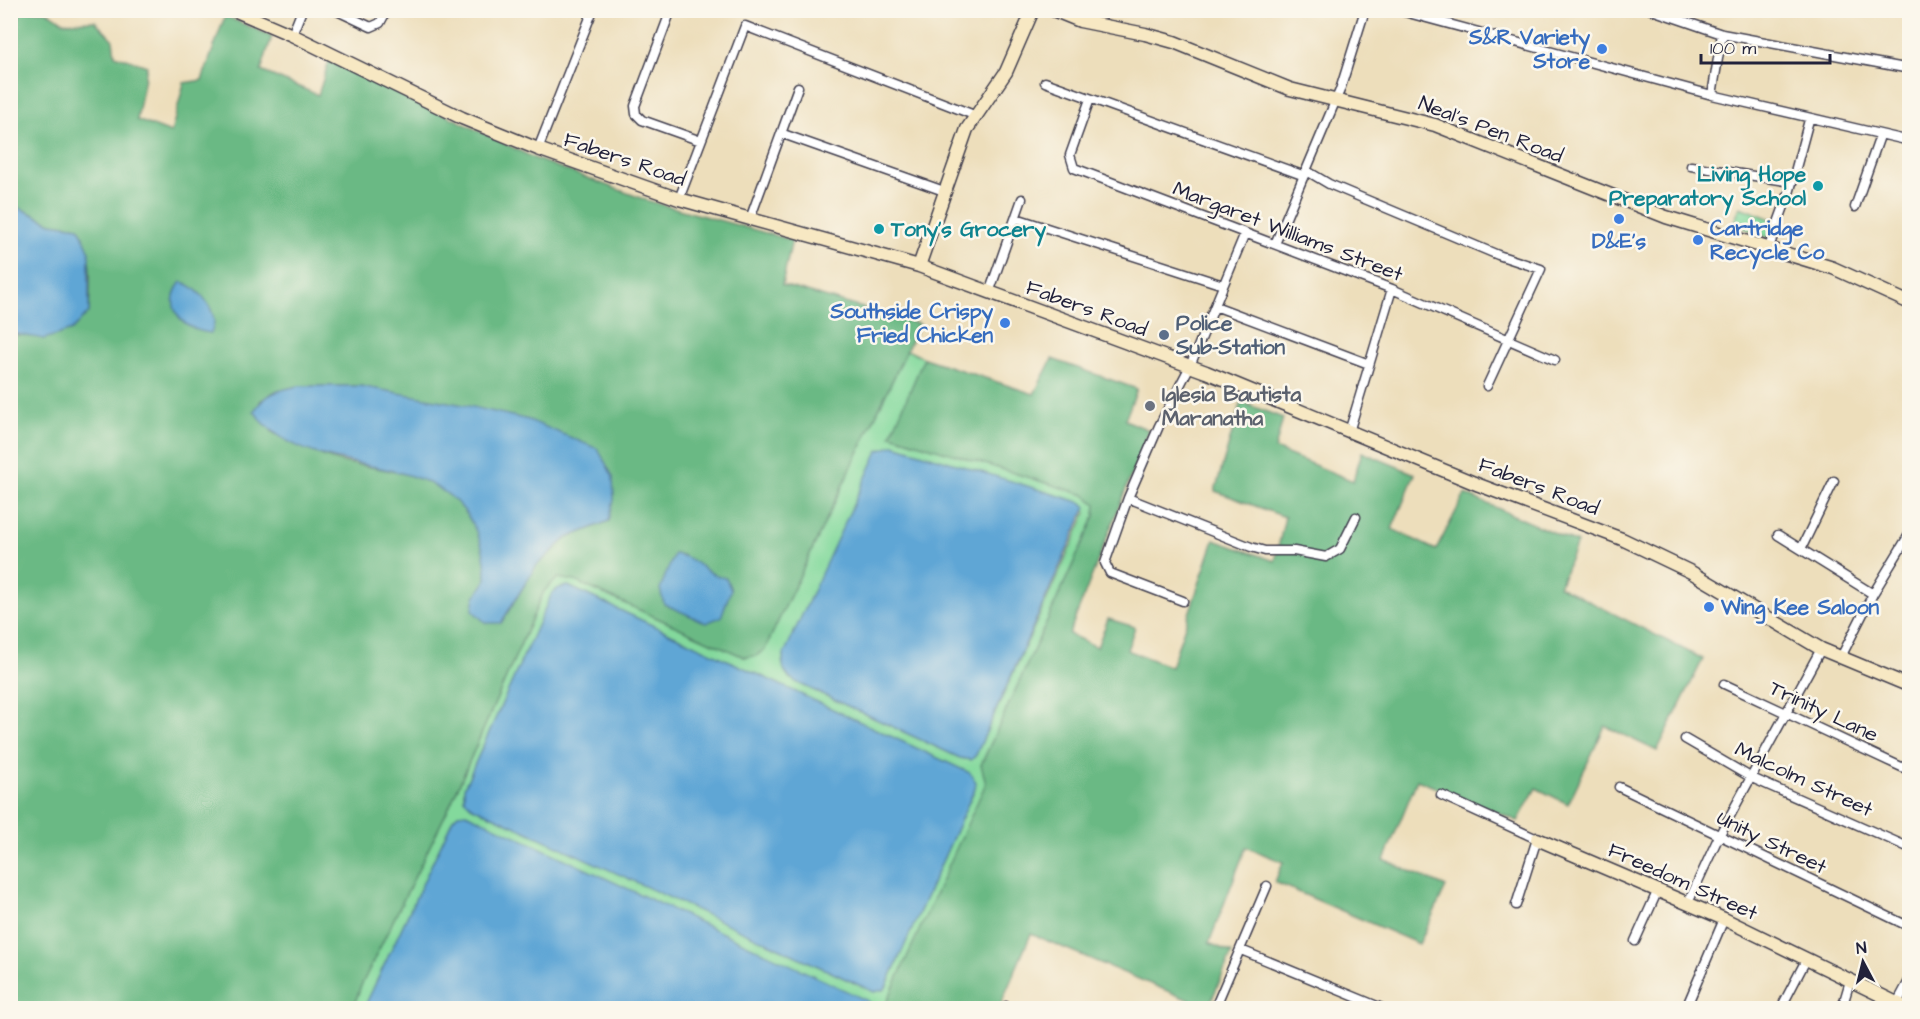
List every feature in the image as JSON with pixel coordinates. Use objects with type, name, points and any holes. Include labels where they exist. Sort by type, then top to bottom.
[{"type":"main road","name":"Fabers Road","points":[[234,10],[292,35],[462,118],[538,149],[679,199],[879,252],[1190,366],[1658,555],[1821,649],[1910,686]]},
{"type":"main road","points":[[919,266],[944,191],[974,116],[1006,72],[1033,10]]},
{"type":"main road","name":"Neal's Pen Road","points":[[1053,10],[1080,21],[1174,42],[1277,85],[1449,130],[1638,207],[1768,250],[1833,268],[1910,303]]},
{"type":"main road","name":"Freedom Street","points":[[1537,839],[1724,919],[1902,1006]]},
{"type":"street","points":[[292,35],[302,10]]},
{"type":"street","points":[[335,10],[371,27],[380,24],[387,10]]},
{"type":"street","points":[[538,149],[593,10]]},
{"type":"street","points":[[671,10],[635,106],[636,114],[642,120],[701,141]]},
{"type":"street","points":[[1275,244],[1336,100],[1365,10]]},
{"type":"street","points":[[1397,10],[1426,14],[1809,120],[1910,141]]},
{"type":"street","points":[[1652,10],[1722,34],[1910,69]]},
{"type":"street","points":[[679,199],[745,26],[974,116]]},
{"type":"street","points":[[1712,95],[1722,34]]},
{"type":"street","points":[[1045,82],[1306,173],[1498,255],[1541,269],[1486,386]]},
{"type":"street","points":[[750,219],[783,134],[798,87]]},
{"type":"street","name":"Margaret Williams Street","points":[[1090,99],[1070,155],[1074,168],[1392,289],[1555,360]]},
{"type":"street","points":[[1768,250],[1792,182],[1809,120]]},
{"type":"street","points":[[783,134],[944,191]]},
{"type":"street","points":[[1855,207],[1880,136]]},
{"type":"street","points":[[1691,166],[1792,182]]},
{"type":"street","points":[[989,293],[1022,199]]},
{"type":"street","points":[[1016,218],[1223,285]]},
{"type":"street","points":[[1183,601],[1106,570],[1106,557],[1128,498],[1159,426],[1190,366],[1245,233]]},
{"type":"street","points":[[1349,432],[1392,289]]},
{"type":"street","points":[[1215,306],[1369,364]]},
{"type":"street","points":[[1801,549],[1834,481]]},
{"type":"street","points":[[1128,498],[1171,517],[1265,551],[1294,551],[1326,557],[1340,549],[1356,517]]},
{"type":"street","points":[[1841,657],[1873,594],[1910,533]]},
{"type":"street","points":[[1778,535],[1873,594]]},
{"type":"street","points":[[1688,903],[1719,836],[1821,649]]},
{"type":"street","name":"Trinity Lane","points":[[1724,684],[1910,771]]},
{"type":"street","name":"Malcolm Street","points":[[1684,739],[1752,778],[1910,848]]},
{"type":"street","name":"Unity Street","points":[[1619,787],[1910,927]]},
{"type":"street","name":"Freedom Street","points":[[1441,795],[1537,839]]},
{"type":"street","points":[[1516,905],[1537,839]]},
{"type":"street","points":[[1215,1008],[1268,886]]},
{"type":"street","points":[[1635,941],[1658,890]]},
{"type":"street","points":[[1686,1008],[1724,919]]},
{"type":"street","points":[[1241,950],[1382,1008]]},
{"type":"street","points":[[1781,1008],[1806,960]]},
{"type":"street","points":[[1902,1006],[1910,979]]},
{"type":"street","points":[[1842,1008],[1850,981]]},
{"type":"green space","points":[[21,11],[46,11],[64,22],[95,21],[113,40],[115,55],[147,66],[137,120],[171,133],[184,83],[202,80],[225,16],[272,36],[261,71],[318,95],[330,58],[536,159],[649,201],[792,240],[782,285],[919,324],[765,649],[756,656],[744,657],[575,581],[558,578],[544,591],[452,801],[360,988],[353,1008],[11,1008],[11,333],[19,336],[89,312],[90,279],[87,249],[79,227],[51,223],[11,204],[10,48]],"holes":[[[299,386],[360,386],[529,420],[609,521],[567,538],[536,566],[501,623],[475,597],[485,582],[487,571],[483,546],[462,507],[445,490],[421,479],[396,472],[334,459],[306,449],[272,432],[260,401],[274,392]],[[674,554],[682,555],[713,577],[681,611],[664,604]]]},
{"type":"green space","points":[[1740,207],[1776,221],[1769,238],[1733,224]]},
{"type":"green space","points":[[907,350],[924,358],[892,435],[1085,495],[1096,504],[1095,516],[981,765],[987,783],[884,1008],[873,1008],[458,814],[453,819],[364,1008],[353,1008],[360,988],[452,801],[544,591],[558,578],[575,581],[744,657],[756,656],[765,649]],"holes":[[[894,445],[1082,503],[1086,513],[976,755],[971,760],[960,758],[800,684],[789,678],[782,662],[878,451]],[[568,586],[970,773],[975,788],[885,989],[874,992],[471,806],[464,799],[464,788],[550,599]]]},
{"type":"green space","points":[[924,358],[1034,394],[1052,359],[1137,389],[1125,420],[1149,430],[1069,634],[1097,647],[1108,619],[1135,627],[1127,650],[1171,667],[1214,540],[1275,561],[1285,517],[1215,491],[1241,402],[1283,418],[1275,449],[1353,481],[1362,452],[1415,474],[1392,529],[1436,550],[1465,494],[1577,543],[1559,586],[1703,659],[1657,751],[1605,726],[1568,804],[1536,788],[1518,821],[1417,780],[1384,860],[1446,887],[1419,944],[1275,882],[1283,862],[1246,847],[1209,943],[1232,953],[1208,1008],[1031,934],[999,1008],[884,1008],[986,783],[981,765],[1095,516],[1096,504],[1085,495],[891,435]]},
{"type":"water","points":[[11,204],[51,223],[79,227],[89,250],[89,312],[72,330],[44,339],[11,333]]},
{"type":"water","points":[[181,282],[195,289],[207,302],[213,318],[214,326],[211,333],[192,328],[178,316],[173,300],[175,291]]},
{"type":"water","points":[[299,386],[360,386],[464,405],[529,420],[598,449],[613,477],[614,499],[609,521],[567,538],[536,566],[501,623],[486,623],[473,611],[475,597],[486,581],[483,550],[473,525],[454,500],[429,483],[400,473],[304,449],[276,434],[254,411],[273,393]]},
{"type":"water","points":[[894,445],[1082,503],[1086,507],[976,755],[971,760],[960,758],[800,684],[791,679],[784,669],[784,654],[878,451]]},
{"type":"water","points":[[674,554],[688,558],[712,574],[726,578],[731,590],[721,617],[706,623],[664,604],[660,589]]},
{"type":"water","points":[[568,586],[970,773],[976,782],[975,788],[885,989],[874,992],[471,806],[464,799],[464,788],[552,593]]},
{"type":"water","points":[[466,813],[868,1001],[873,1008],[364,1008],[453,819],[458,814]]},
{"type":"place","name":"S&R Variety Store","points":[[1602,49]]},
{"type":"place","name":"Living Hope Preparatory School","points":[[1818,186]]},
{"type":"place","name":"D&E's","points":[[1619,219]]},
{"type":"place","name":"Tony's Grocery","points":[[879,229]]},
{"type":"place","name":"Cartridge Recycle Co","points":[[1698,240]]},
{"type":"place","name":"Southside Crispy Fried Chicken","points":[[1005,323]]},
{"type":"place","name":"Police Sub-Station","points":[[1164,335]]},
{"type":"place","name":"Iglesia Bautista Maranatha","points":[[1150,406]]},
{"type":"place","name":"Wing Kee Saloon","points":[[1709,607]]}]
